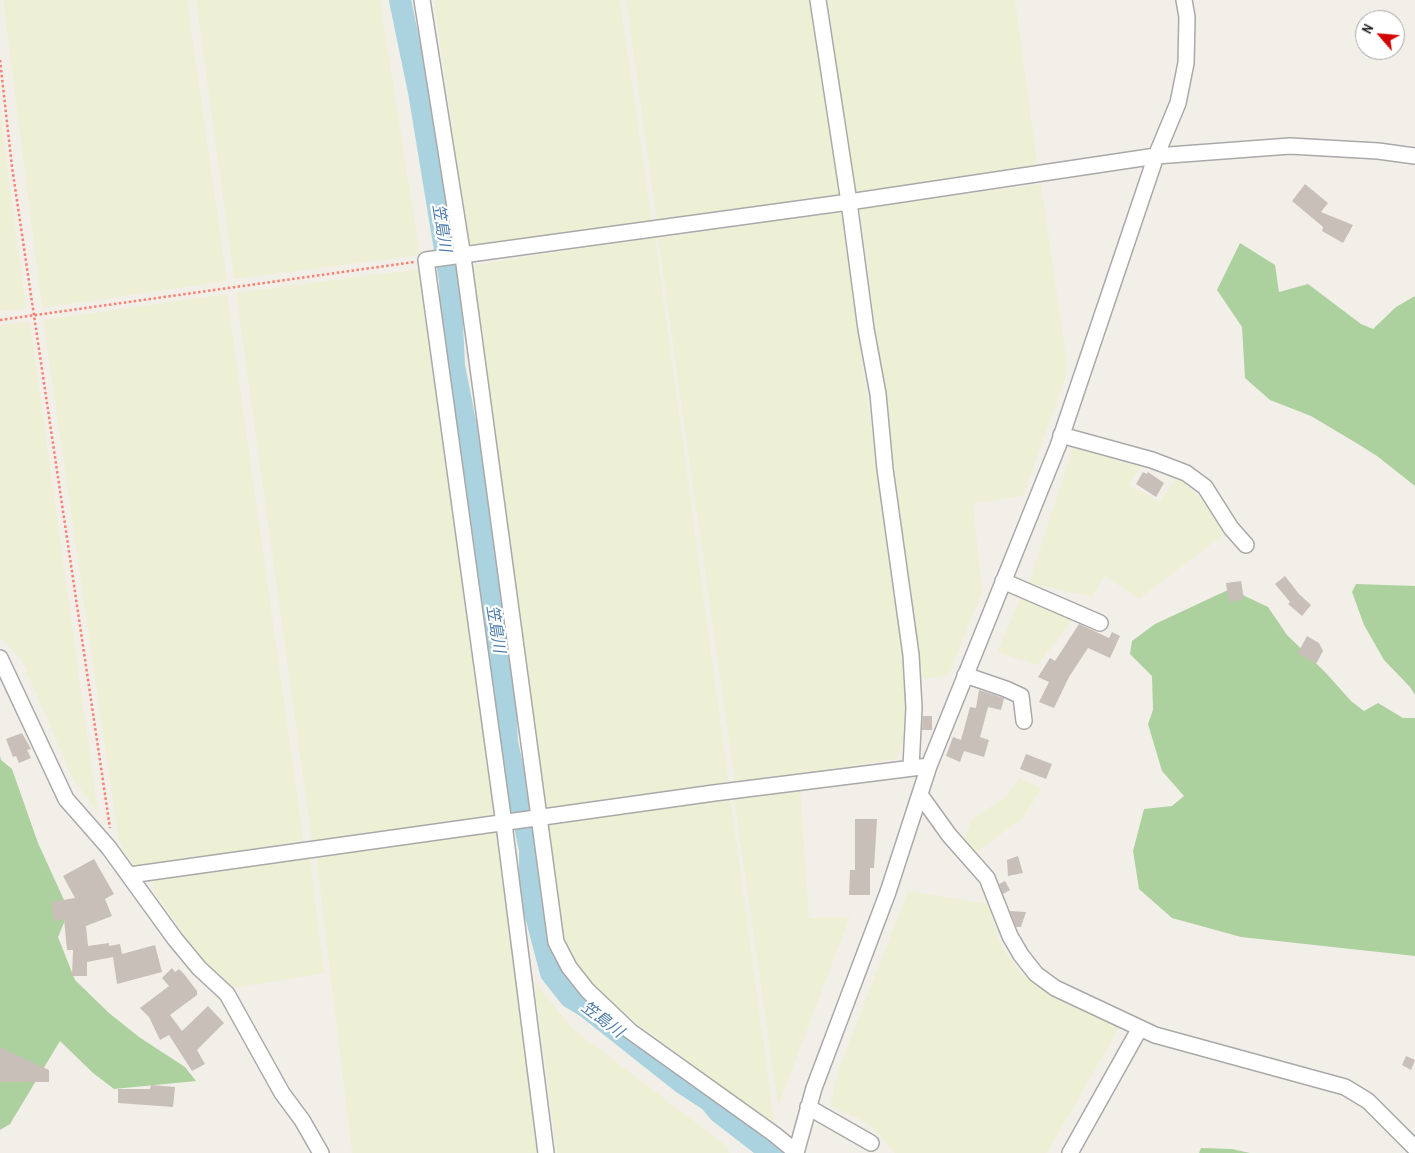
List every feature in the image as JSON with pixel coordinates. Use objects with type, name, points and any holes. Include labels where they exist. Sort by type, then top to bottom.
[{"type":"street","points":[[422,0],[463,257],[556,942],[569,967],[587,990],[630,1031],[774,1134],[796,1153],[824,1057],[888,892],[921,796],[929,766],[1061,435],[1156,156],[1178,103],[1186,63],[1187,17],[1184,0]]},
{"type":"street","points":[[818,0],[849,202],[866,330],[878,394],[885,469],[912,655],[914,708],[911,767]]},
{"type":"street","points":[[546,1153],[504,824],[426,260],[463,257],[1156,156],[1290,146],[1378,151],[1415,156]]},
{"type":"street","points":[[1061,435],[1152,460],[1186,473],[1205,487],[1231,528],[1246,545]]},
{"type":"street","points":[[1003,581],[1100,623]]},
{"type":"street","points":[[0,658],[66,799],[109,848],[199,968],[227,994],[282,1093],[302,1120],[321,1153]]},
{"type":"street","points":[[965,675],[1021,696],[1024,721]]},
{"type":"street","points":[[130,875],[929,766]]},
{"type":"street","points":[[921,796],[949,835],[988,878],[1010,936],[1021,955],[1036,974],[1055,988],[1155,1035],[1345,1087],[1368,1101],[1415,1148]]},
{"type":"street","points":[[1070,1153],[1140,1028]]},
{"type":"street","points":[[808,1107],[871,1143]]},
{"type":"path","points":[[0,60],[12,167],[110,825],[109,848]]},
{"type":"path","points":[[0,320],[426,260]]},
{"type":"green space","points":[[3,0],[187,0],[227,281],[42,308]]},
{"type":"green space","points":[[196,0],[380,0],[420,255],[234,279]]},
{"type":"green space","points":[[434,0],[620,0],[652,222],[469,249]]},
{"type":"green space","points":[[626,0],[813,0],[840,197],[657,222]]},
{"type":"green space","points":[[828,0],[1015,0],[1038,168],[854,195]]},
{"type":"green space","points":[[0,111],[26,308],[0,311]]},
{"type":"green space","points":[[1041,184],[1068,370],[1023,496],[973,503],[982,592],[949,675],[922,679],[860,209]]},
{"type":"green space","points":[[841,212],[904,660],[906,702],[903,741],[897,759],[735,784],[658,238]]},
{"type":"green space","points":[[655,237],[729,785],[546,811],[473,265]]},
{"type":"green space","points":[[1240,243],[1275,265],[1279,292],[1308,284],[1361,324],[1373,329],[1396,307],[1415,296],[1415,486],[1377,456],[1311,416],[1270,400],[1245,378],[1242,327],[1217,290]]},
{"type":"green space","points":[[418,269],[495,818],[312,842],[236,293]]},
{"type":"green space","points":[[227,294],[304,844],[138,868],[123,851],[118,837],[43,320]]},
{"type":"green space","points":[[30,322],[98,813],[73,779],[21,659],[0,637],[0,325]]},
{"type":"green space","points":[[1073,447],[1140,467],[1129,485],[1159,502],[1178,477],[1204,502],[1226,533],[1139,599],[1104,576],[1092,597],[1029,583]]},
{"type":"green space","points":[[1356,584],[1415,586],[1415,695],[1410,687],[1384,660],[1364,625],[1352,592]]},
{"type":"green space","points":[[1230,589],[1268,607],[1287,635],[1326,673],[1351,701],[1364,711],[1378,703],[1403,718],[1415,718],[1415,956],[1241,937],[1172,918],[1139,889],[1133,851],[1144,809],[1172,806],[1184,796],[1162,771],[1148,724],[1153,710],[1152,676],[1130,654],[1132,641],[1155,624]]},
{"type":"green space","points":[[1022,595],[1074,619],[1037,665],[997,652]]},
{"type":"green space","points":[[0,756],[1,760],[12,769],[38,843],[69,911],[58,937],[75,980],[109,1013],[139,1037],[185,1067],[196,1081],[114,1089],[93,1073],[60,1041],[10,1124],[0,1130]]},
{"type":"green space","points":[[1019,778],[1042,788],[1023,818],[976,852],[964,838],[973,818],[1008,795]]},
{"type":"green space","points":[[800,786],[809,918],[850,917],[778,1107],[734,798]]},
{"type":"green space","points":[[725,799],[731,803],[774,1119],[772,1123],[635,1022],[598,992],[581,972],[564,943],[548,825],[551,822]]},
{"type":"green space","points":[[497,832],[540,1153],[352,1153],[316,855]]},
{"type":"green space","points":[[310,858],[324,973],[233,988],[208,965],[192,946],[153,890],[153,881]]},
{"type":"green space","points":[[908,891],[988,904],[1001,946],[1020,972],[1043,990],[1119,1028],[1047,1153],[895,1153],[868,1123],[830,1106],[838,1071]]},
{"type":"green space","points":[[534,981],[573,1029],[728,1147],[729,1153],[557,1153]]},
{"type":"green space","points":[[1201,1148],[1232,1149],[1250,1153],[1199,1153]]},
{"type":"building","points":[[1305,184],[1328,203],[1321,212],[1353,225],[1343,243],[1322,231],[1323,227],[1292,201]]},
{"type":"building","points":[[1143,472],[1147,474],[1148,472],[1164,483],[1156,497],[1136,484]]},
{"type":"building","points":[[1285,576],[1299,594],[1311,605],[1302,616],[1288,604],[1290,602],[1275,584]]},
{"type":"building","points":[[1241,581],[1244,599],[1229,602],[1226,583]]},
{"type":"building","points":[[1079,624],[1109,638],[1112,632],[1120,636],[1110,658],[1088,648],[1069,677],[1054,708],[1039,702],[1049,682],[1038,677],[1050,658],[1055,661]]},
{"type":"building","points":[[1307,636],[1319,643],[1323,651],[1316,664],[1298,653]]},
{"type":"building","points":[[979,690],[1004,698],[1001,710],[988,707],[980,737],[989,740],[984,757],[964,751],[960,762],[946,756],[953,737],[961,740],[970,707],[976,708]]},
{"type":"building","points":[[923,716],[932,716],[932,730],[922,730]]},
{"type":"building","points":[[22,733],[31,749],[27,750],[31,758],[19,763],[16,756],[13,757],[6,739]]},
{"type":"building","points":[[1026,754],[1052,764],[1046,779],[1020,769]]},
{"type":"building","points":[[855,819],[877,819],[874,868],[870,868],[870,895],[849,895],[850,870],[855,870]]},
{"type":"building","points":[[1018,856],[1023,873],[1008,876],[1007,860]]},
{"type":"building","points":[[94,859],[114,894],[105,899],[112,916],[86,926],[88,946],[109,943],[109,946],[120,944],[122,954],[155,945],[162,972],[117,984],[113,957],[87,962],[87,976],[72,976],[73,950],[67,950],[64,919],[54,921],[51,902],[75,898],[63,876]]},
{"type":"building","points":[[1005,881],[1010,890],[1003,894],[999,884]]},
{"type":"building","points":[[1010,911],[1026,912],[1021,927],[1016,927]]},
{"type":"building","points":[[172,968],[175,972],[179,969],[197,991],[197,995],[170,1015],[182,1031],[208,1006],[224,1023],[197,1050],[205,1064],[192,1071],[169,1035],[160,1040],[149,1017],[140,1008],[169,986],[162,978]]},
{"type":"building","points":[[0,1047],[49,1070],[49,1082],[0,1082]]},
{"type":"building","points":[[1406,1056],[1415,1060],[1411,1070],[1402,1065]]},
{"type":"building","points":[[151,1085],[175,1087],[173,1107],[118,1103],[118,1089],[150,1089]]},
{"type":"waterway","name":"笠島川","points":[[400,0],[419,92],[450,280],[454,366],[474,467],[486,549],[486,572],[492,599],[505,696],[507,742],[530,850],[530,893],[551,973],[570,997],[585,1006],[681,1082],[710,1101],[719,1112],[772,1153]]}]
